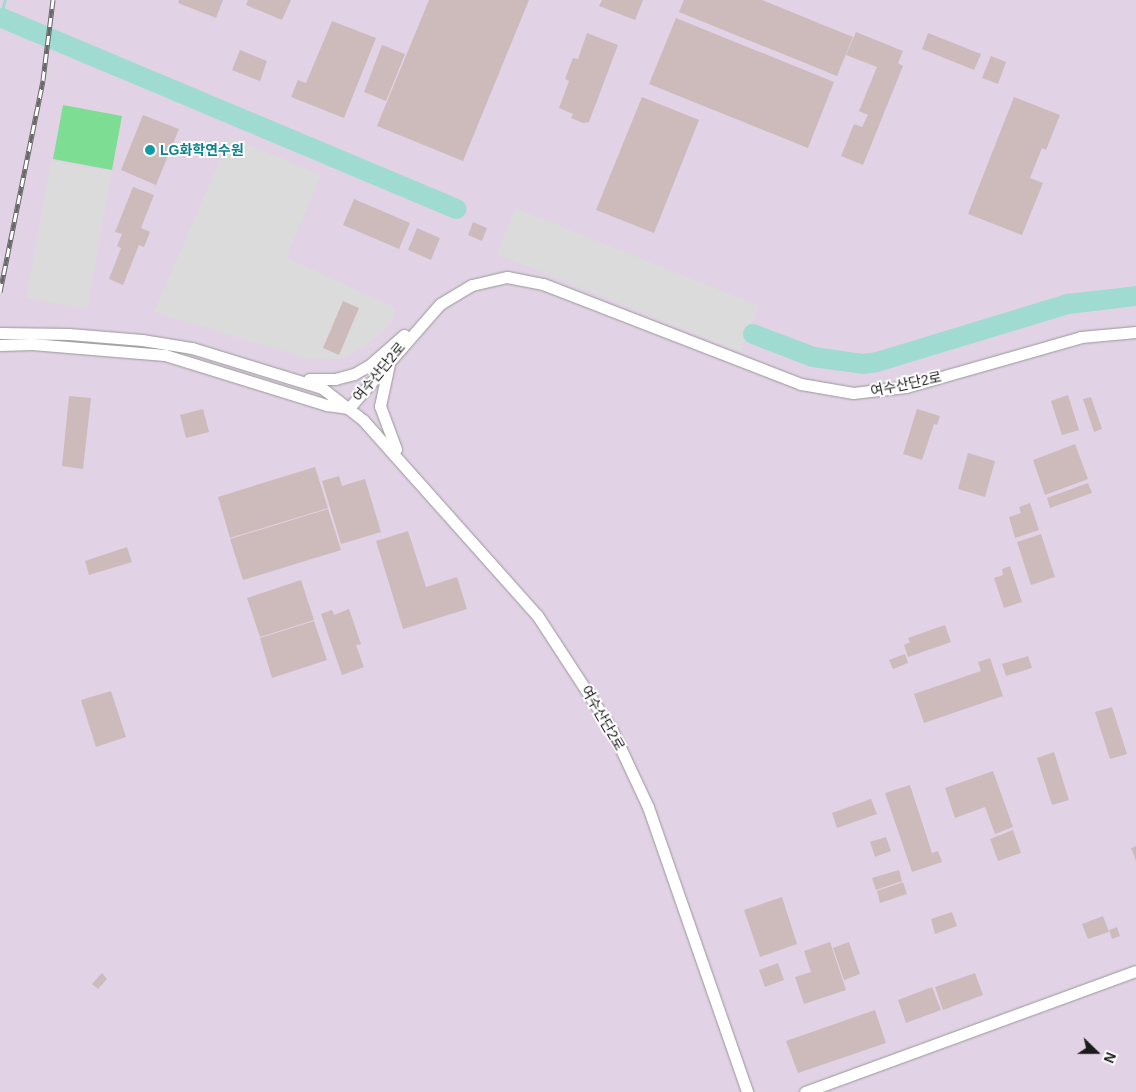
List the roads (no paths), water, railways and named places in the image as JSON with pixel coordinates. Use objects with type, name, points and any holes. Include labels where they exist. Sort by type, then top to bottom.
[{"type":"street","name":"여수산단2로","points":[[747,1092],[648,807],[612,730],[544,624],[402,462],[349,408],[416,328],[440,304],[460,290],[484,281],[519,278],[543,284],[801,384],[864,393],[906,387],[1081,337],[1136,332]]},
{"type":"street","points":[[298,378],[335,379],[354,374],[416,328]]},
{"type":"street","points":[[0,333],[52,333],[142,340],[224,356],[298,378],[333,394],[349,408]]},
{"type":"street","points":[[0,345],[32,344],[165,355],[327,405],[349,408]]},
{"type":"street","points":[[390,360],[380,406],[402,462]]},
{"type":"street","points":[[805,1092],[1136,971]]},
{"type":"waterway","points":[[0,17],[5,0]]},
{"type":"waterway","points":[[2,18],[456,209]]},
{"type":"waterway","points":[[753,334],[813,357],[863,364],[877,362],[1068,304],[1136,296]]},
{"type":"railway","points":[[0,292],[43,80],[53,0]]},
{"type":"place","name":"LG화학연수원","points":[[150,150]]}]
